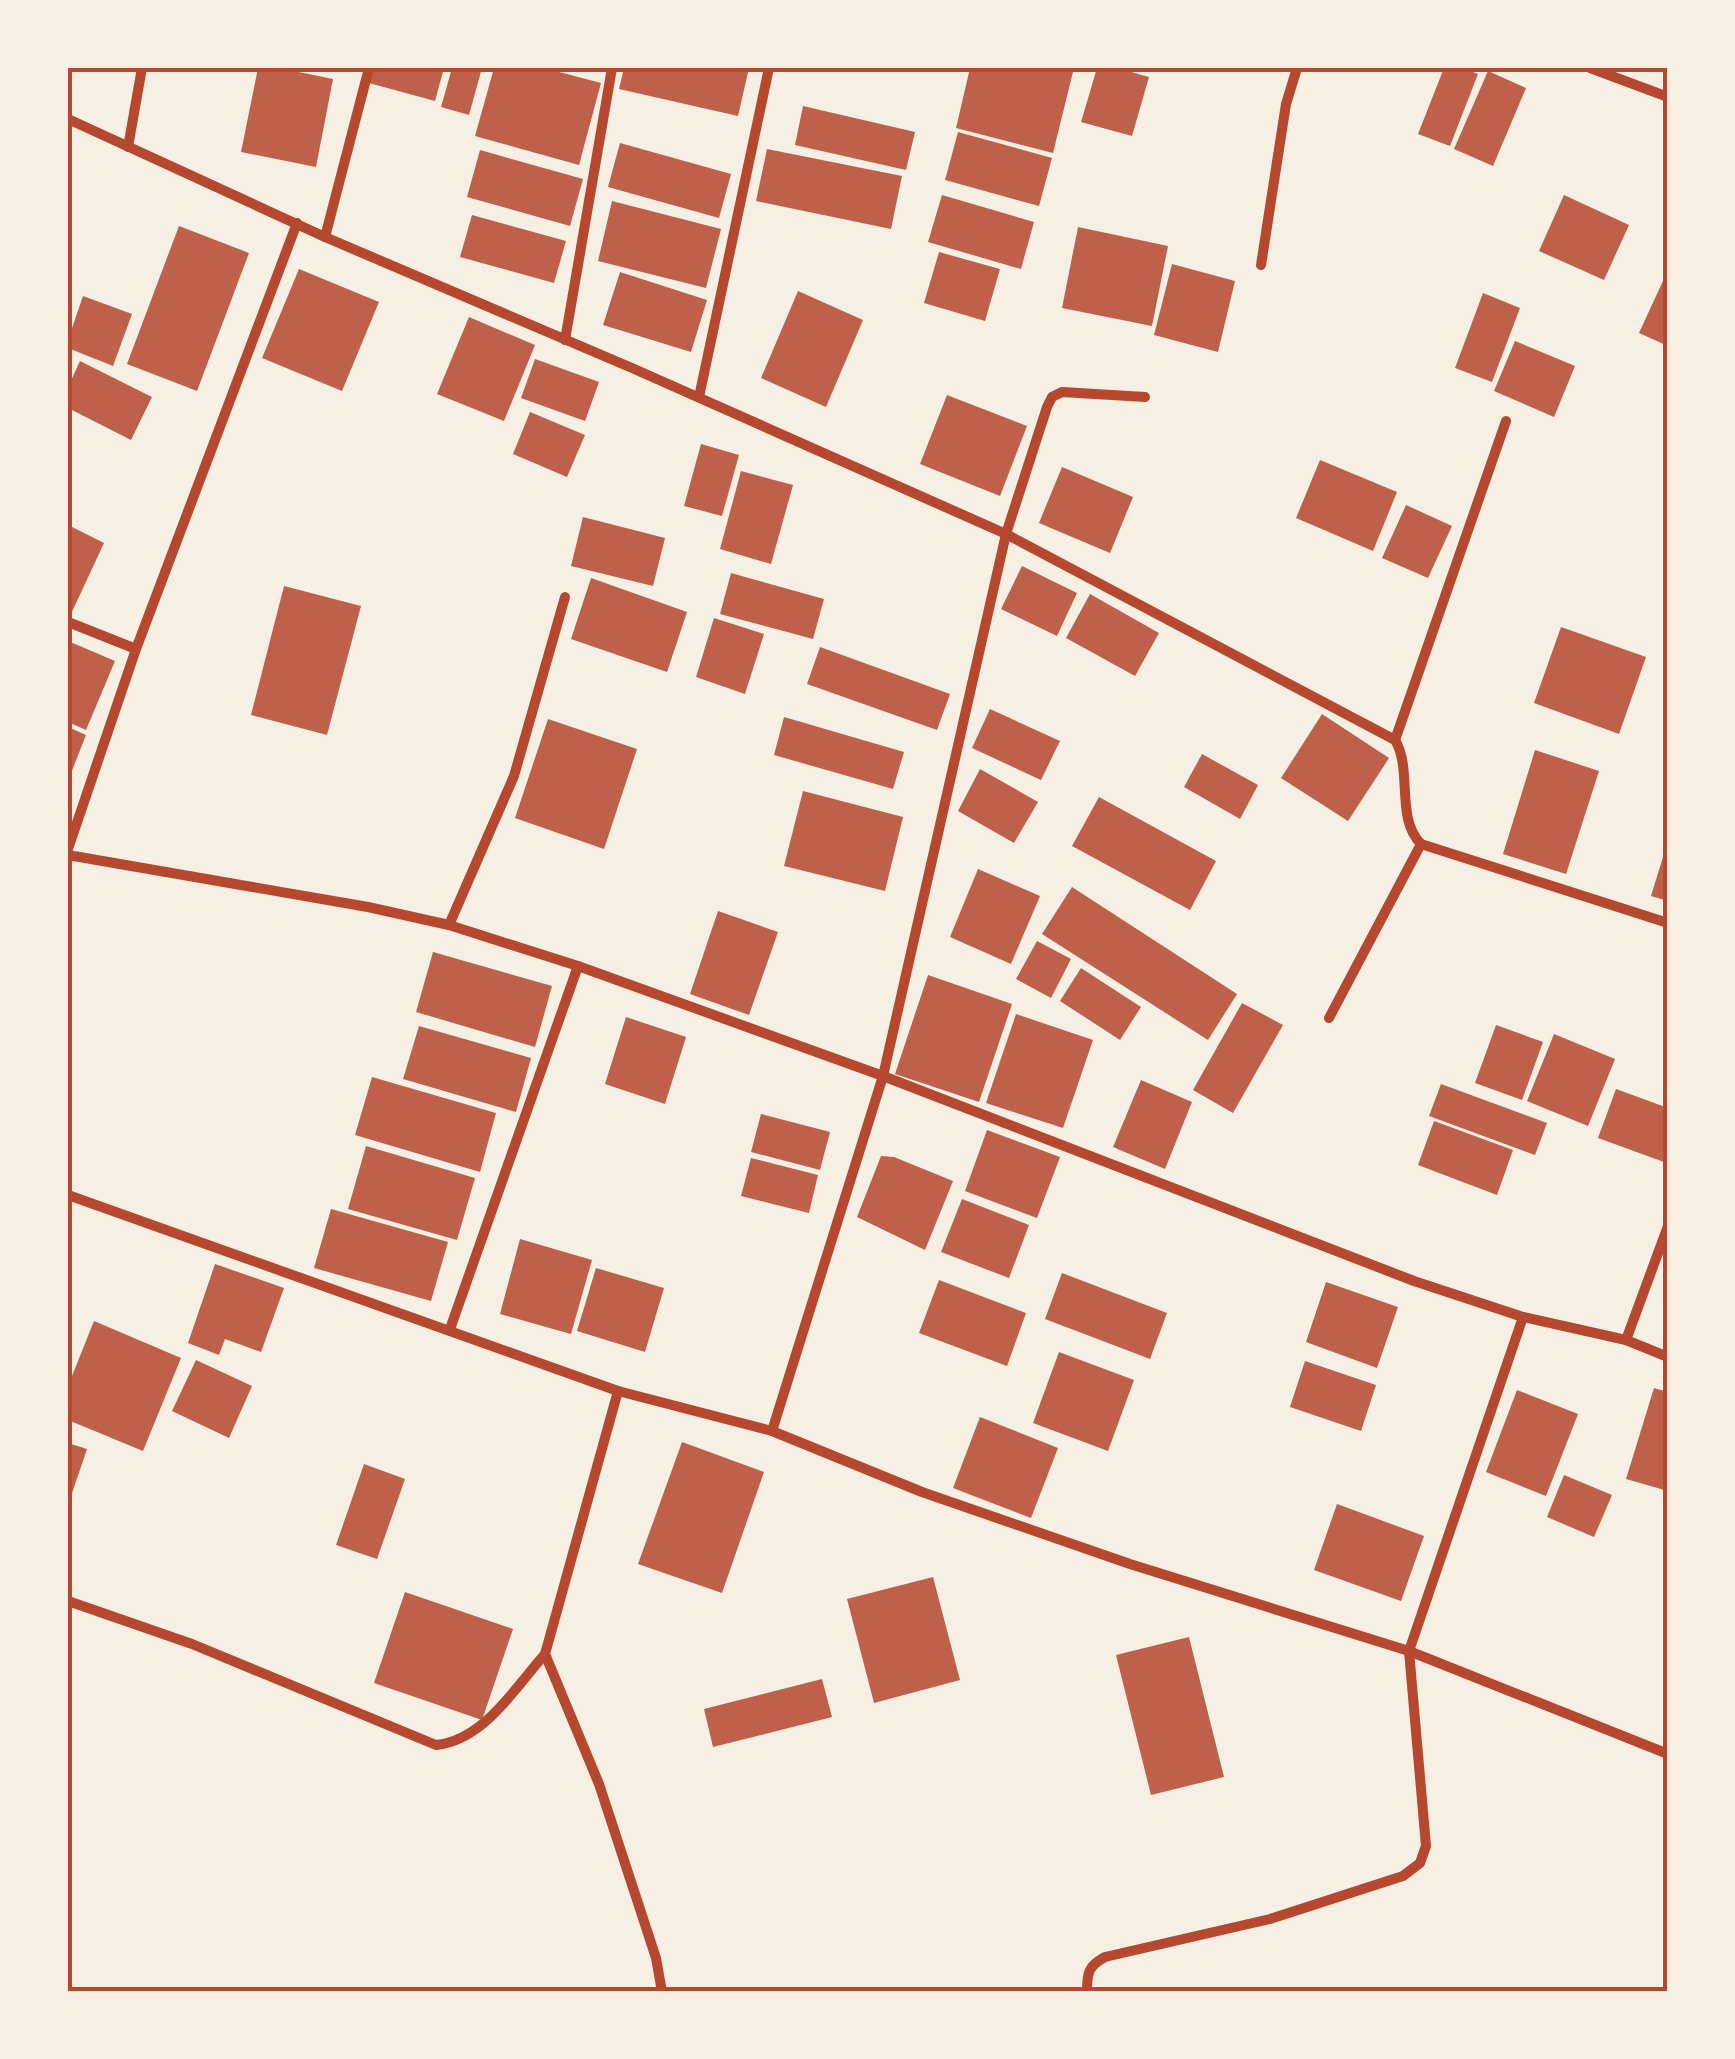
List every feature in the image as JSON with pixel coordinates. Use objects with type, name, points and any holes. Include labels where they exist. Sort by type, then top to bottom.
[{"type":"street","points":[[128,147],[142,68]]},
{"type":"street","points":[[325,237],[369,68]]},
{"type":"street","points":[[565,340],[612,68]]},
{"type":"street","points":[[699,397],[769,68]]},
{"type":"street","points":[[1261,265],[1286,104],[1296,68]]},
{"type":"street","points":[[1590,68],[1668,97]]},
{"type":"street","points":[[68,119],[325,237],[1006,534],[1395,740],[1403,757],[1410,826],[1421,844],[1668,924]]},
{"type":"street","points":[[296,224],[136,649],[68,852],[449,925],[578,966],[883,1076],[1414,1280],[1523,1317],[1626,1340],[1668,1357]]},
{"type":"street","points":[[772,1430],[883,1076],[1006,534],[1052,398],[1062,392],[1145,397]]},
{"type":"street","points":[[1395,740],[1506,421]]},
{"type":"street","points":[[449,925],[514,776],[565,596]]},
{"type":"street","points":[[68,622],[136,649]]},
{"type":"street","points":[[1329,1018],[1421,844]]},
{"type":"street","points":[[450,1330],[578,966]]},
{"type":"street","points":[[68,1195],[618,1391],[772,1430],[922,1492],[1112,1558],[1409,1651],[1668,1754]]},
{"type":"street","points":[[1626,1340],[1668,1226]]},
{"type":"street","points":[[1087,1992],[1087,1974],[1093,1964],[1105,1957],[1270,1920],[1403,1876],[1420,1863],[1426,1846],[1409,1651],[1523,1317]]},
{"type":"street","points":[[68,1602],[192,1644],[436,1745],[456,1743],[476,1730],[545,1654],[618,1391]]},
{"type":"street","points":[[545,1654],[599,1784],[656,1958],[662,1992]]},
{"type":"building","points":[[258,68],[279,68],[333,79],[316,167],[241,152]]},
{"type":"building","points":[[373,68],[444,68],[435,101],[369,83]]},
{"type":"building","points":[[452,68],[482,68],[469,115],[441,107]]},
{"type":"building","points":[[494,68],[544,68],[601,83],[579,165],[475,136]]},
{"type":"building","points":[[624,68],[749,68],[738,116],[619,89]]},
{"type":"building","points":[[970,68],[1074,68],[1053,153],[956,128]]},
{"type":"building","points":[[1097,68],[1117,68],[1149,77],[1132,136],[1081,122]]},
{"type":"building","points":[[1444,68],[1462,68],[1478,74],[1450,146],[1418,134]]},
{"type":"building","points":[[1488,71],[1526,88],[1493,166],[1454,149]]},
{"type":"building","points":[[803,106],[915,132],[906,170],[795,145]]},
{"type":"building","points":[[958,132],[1052,158],[1039,206],[945,180]]},
{"type":"building","points":[[620,143],[731,174],[719,218],[608,187]]},
{"type":"building","points":[[767,149],[902,176],[891,229],[756,201]]},
{"type":"building","points":[[480,150],[583,179],[570,226],[467,197]]},
{"type":"building","points":[[942,195],[1034,222],[1021,269],[928,242]]},
{"type":"building","points":[[1564,195],[1629,225],[1604,280],[1539,251]]},
{"type":"building","points":[[612,201],[721,229],[706,288],[598,261]]},
{"type":"building","points":[[472,215],[566,241],[554,283],[460,257]]},
{"type":"building","points":[[179,226],[249,253],[197,391],[127,364]]},
{"type":"building","points":[[1078,227],[1168,246],[1152,326],[1062,308]]},
{"type":"building","points":[[939,252],[1000,269],[985,321],[924,303]]},
{"type":"building","points":[[1172,264],[1235,281],[1218,352],[1154,335]]},
{"type":"building","points":[[299,269],[379,302],[342,391],[262,358]]},
{"type":"building","points":[[1668,270],[1668,346],[1639,333]]},
{"type":"building","points":[[620,272],[707,300],[691,352],[603,325]]},
{"type":"building","points":[[798,291],[863,320],[826,407],[761,378]]},
{"type":"building","points":[[1483,293],[1520,308],[1492,382],[1455,368]]},
{"type":"building","points":[[83,296],[132,314],[113,366],[68,348]]},
{"type":"building","points":[[469,317],[535,345],[504,421],[437,394]]},
{"type":"building","points":[[1515,341],[1575,366],[1554,417],[1494,391]]},
{"type":"building","points":[[535,359],[599,382],[585,421],[521,398]]},
{"type":"building","points":[[80,361],[152,397],[131,440],[68,408],[68,387]]},
{"type":"building","points":[[947,395],[1027,426],[1000,496],[920,464]]},
{"type":"building","points":[[530,412],[585,435],[567,477],[513,454]]},
{"type":"building","points":[[701,444],[739,455],[722,516],[684,506]]},
{"type":"building","points":[[1320,460],[1397,492],[1373,551],[1296,518]]},
{"type":"building","points":[[1062,467],[1133,497],[1110,553],[1039,523]]},
{"type":"building","points":[[741,471],[793,485],[771,564],[720,549]]},
{"type":"building","points":[[1406,505],[1452,526],[1428,578],[1382,558]]},
{"type":"building","points":[[583,517],[665,538],[653,586],[571,566]]},
{"type":"building","points":[[68,525],[104,543],[71,614],[68,612]]},
{"type":"building","points":[[1022,566],[1077,593],[1057,636],[1001,609]]},
{"type":"building","points":[[731,573],[824,599],[813,639],[720,614]]},
{"type":"building","points":[[591,578],[687,612],[667,672],[571,639]]},
{"type":"building","points":[[284,586],[361,606],[327,735],[251,715]]},
{"type":"building","points":[[1090,594],[1159,633],[1135,676],[1066,638]]},
{"type":"building","points":[[714,618],[764,634],[745,694],[696,677]]},
{"type":"building","points":[[1561,627],[1646,657],[1619,734],[1534,703]]},
{"type":"building","points":[[68,641],[115,661],[86,730],[68,722]]},
{"type":"building","points":[[820,647],[950,694],[937,730],[807,684]]},
{"type":"building","points":[[990,709],[1060,741],[1041,780],[972,748]]},
{"type":"building","points":[[1322,714],[1389,758],[1348,821],[1281,778]]},
{"type":"building","points":[[784,717],[904,752],[893,789],[774,755]]},
{"type":"building","points":[[548,719],[637,749],[604,849],[515,818]]},
{"type":"building","points":[[68,727],[86,735],[68,781]]},
{"type":"building","points":[[1535,750],[1599,771],[1566,874],[1503,854]]},
{"type":"building","points":[[1202,754],[1258,785],[1240,819],[1184,787]]},
{"type":"building","points":[[980,769],[1038,802],[1014,843],[958,811]]},
{"type":"building","points":[[803,791],[903,817],[885,891],[784,866]]},
{"type":"building","points":[[1099,797],[1216,861],[1190,910],[1072,846]]},
{"type":"building","points":[[1668,844],[1668,901],[1651,896]]},
{"type":"building","points":[[978,869],[1040,896],[1011,964],[950,937]]},
{"type":"building","points":[[1072,887],[1237,994],[1208,1040],[1042,934]]},
{"type":"building","points":[[718,911],[778,932],[749,1015],[690,994]]},
{"type":"building","points":[[1037,941],[1071,959],[1051,998],[1016,979]]},
{"type":"building","points":[[433,952],[552,986],[535,1047],[416,1012]]},
{"type":"building","points":[[1081,968],[1141,1007],[1120,1040],[1060,1001]]},
{"type":"building","points":[[928,975],[1012,1004],[979,1102],[895,1074]]},
{"type":"building","points":[[1242,1003],[1283,1025],[1233,1113],[1193,1090]]},
{"type":"building","points":[[1016,1014],[1093,1040],[1063,1128],[986,1103]]},
{"type":"building","points":[[626,1017],[686,1037],[665,1104],[605,1084]]},
{"type":"building","points":[[1496,1025],[1543,1042],[1522,1100],[1475,1083]]},
{"type":"building","points":[[419,1026],[531,1058],[516,1112],[403,1079]]},
{"type":"building","points":[[1554,1034],[1615,1059],[1588,1126],[1527,1101]]},
{"type":"building","points":[[372,1077],[496,1113],[480,1172],[355,1135]]},
{"type":"building","points":[[1141,1080],[1192,1102],[1165,1169],[1113,1147]]},
{"type":"building","points":[[1441,1084],[1547,1123],[1535,1155],[1429,1116]]},
{"type":"building","points":[[1616,1089],[1668,1108],[1668,1154],[1664,1162],[1598,1138]]},
{"type":"building","points":[[761,1114],[830,1132],[820,1170],[751,1152]]},
{"type":"building","points":[[1434,1121],[1513,1150],[1497,1195],[1418,1165]]},
{"type":"building","points":[[987,1130],[1060,1157],[1037,1218],[965,1191]]},
{"type":"building","points":[[366,1146],[475,1178],[457,1240],[348,1209]]},
{"type":"building","points":[[881,1156],[894,1157],[953,1181],[925,1250],[857,1217]]},
{"type":"building","points":[[751,1158],[818,1175],[809,1213],[741,1196]]},
{"type":"building","points":[[962,1199],[1029,1225],[1009,1278],[941,1252]]},
{"type":"building","points":[[331,1209],[448,1242],[431,1301],[314,1268]]},
{"type":"building","points":[[520,1239],[592,1260],[571,1334],[500,1314]]},
{"type":"building","points":[[215,1264],[284,1288],[261,1352],[225,1339],[219,1355],[188,1343]]},
{"type":"building","points":[[596,1268],[664,1288],[645,1352],[577,1331]]},
{"type":"building","points":[[1062,1273],[1167,1313],[1150,1359],[1045,1319]]},
{"type":"building","points":[[939,1280],[1026,1313],[1007,1366],[919,1333]]},
{"type":"building","points":[[1326,1282],[1398,1307],[1377,1368],[1306,1342]]},
{"type":"building","points":[[94,1321],[181,1358],[143,1451],[68,1420],[68,1386]]},
{"type":"building","points":[[1059,1352],[1134,1380],[1108,1451],[1033,1423]]},
{"type":"building","points":[[196,1360],[252,1386],[229,1438],[172,1411]]},
{"type":"building","points":[[1305,1361],[1376,1385],[1361,1431],[1290,1407]]},
{"type":"building","points":[[1654,1388],[1668,1392],[1668,1491],[1626,1479]]},
{"type":"building","points":[[1517,1390],[1578,1414],[1546,1496],[1486,1472]]},
{"type":"building","points":[[980,1417],[1058,1448],[1031,1518],[953,1488]]},
{"type":"building","points":[[682,1442],[764,1472],[722,1593],[638,1564]]},
{"type":"building","points":[[68,1443],[87,1449],[68,1505]]},
{"type":"building","points":[[364,1464],[405,1479],[377,1559],[336,1545]]},
{"type":"building","points":[[1564,1475],[1612,1495],[1594,1537],[1547,1517]]},
{"type":"building","points":[[1337,1504],[1424,1536],[1401,1601],[1314,1570]]},
{"type":"building","points":[[933,1577],[960,1680],[874,1703],[847,1599]]},
{"type":"building","points":[[405,1592],[513,1629],[482,1720],[374,1683]]},
{"type":"building","points":[[1189,1637],[1224,1777],[1151,1795],[1116,1655]]},
{"type":"building","points":[[822,1679],[832,1717],[713,1747],[704,1709]]}]
